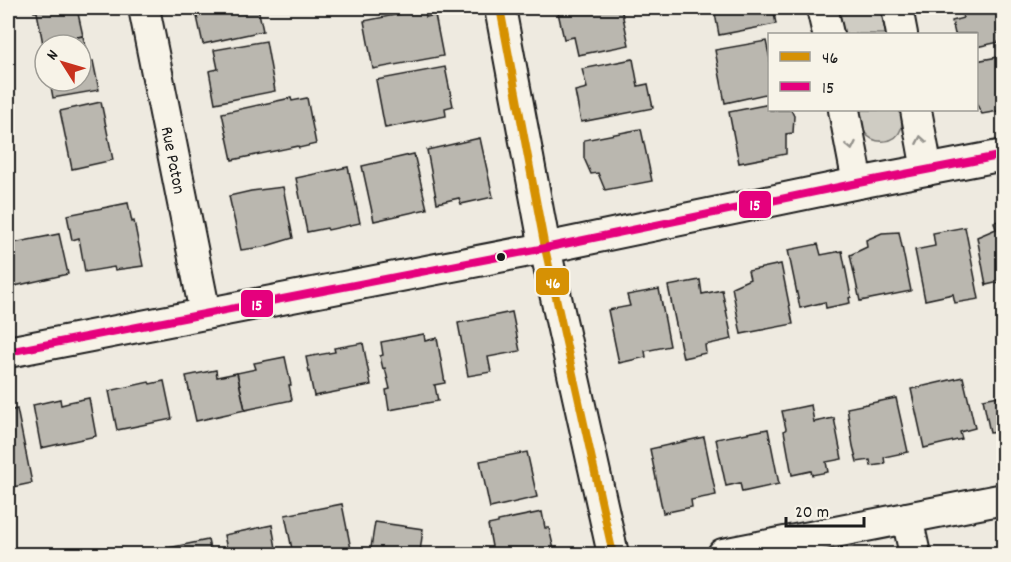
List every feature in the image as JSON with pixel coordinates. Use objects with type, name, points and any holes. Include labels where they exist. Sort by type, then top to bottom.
[{"type":"street","name":"Rue Paton","points":[[144,8],[205,313]]},
{"type":"street","points":[[500,8],[545,248],[613,555]]},
{"type":"street","points":[[822,8],[828,33]]},
{"type":"street","points":[[897,8],[902,33]]},
{"type":"street","points":[[844,111],[858,183]]},
{"type":"street","points":[[916,111],[927,170]]},
{"type":"street","points":[[8,352],[545,248],[1004,154]]},
{"type":"street","points":[[723,555],[1004,499]]},
{"type":"street","points":[[907,518],[915,555]]},
{"type":"shaded area","points":[[838,8],[880,8],[886,33],[844,33]]},
{"type":"shaded area","points":[[859,111],[900,111],[902,124],[895,138],[879,141],[865,133]]},
{"type":"building","points":[[33,8],[81,8],[77,9],[82,33],[41,33],[37,12],[34,12]]},
{"type":"building","points":[[199,8],[258,8],[263,31],[203,44],[196,12],[200,12]]},
{"type":"building","points":[[557,8],[621,8],[629,45],[578,55],[574,37],[564,39]]},
{"type":"building","points":[[714,8],[773,8],[776,24],[719,35]]},
{"type":"building","points":[[961,8],[1004,8],[1004,41],[978,47],[978,33],[955,33],[952,21],[963,18]]},
{"type":"building","points":[[425,9],[426,17],[435,15],[443,56],[373,69],[364,21]]},
{"type":"building","points":[[266,41],[275,91],[215,103],[209,71],[218,69],[214,50]]},
{"type":"building","points":[[766,41],[768,93],[725,103],[715,50]]},
{"type":"building","points":[[1004,56],[1004,110],[982,114],[978,107],[978,61]]},
{"type":"building","points":[[633,59],[638,86],[648,84],[653,108],[581,122],[575,91],[587,88],[582,69]]},
{"type":"building","points":[[93,61],[99,90],[93,91]]},
{"type":"building","points":[[445,67],[453,106],[445,108],[446,116],[385,128],[376,80]]},
{"type":"building","points":[[52,93],[82,93],[53,98]]},
{"type":"building","points":[[291,98],[292,101],[307,98],[316,144],[232,160],[222,113]]},
{"type":"building","points":[[101,102],[113,160],[72,169],[60,111]]},
{"type":"building","points":[[768,104],[768,111],[792,111],[794,116],[793,133],[786,134],[786,154],[739,163],[729,112]]},
{"type":"building","points":[[641,129],[652,181],[605,190],[598,173],[591,174],[584,158],[584,140]]},
{"type":"building","points":[[480,138],[493,197],[461,204],[459,198],[437,203],[427,150]]},
{"type":"building","points":[[414,154],[427,209],[374,221],[362,166]]},
{"type":"building","points":[[348,167],[360,223],[307,232],[296,178]]},
{"type":"building","points":[[283,187],[293,238],[263,247],[241,250],[229,196]]},
{"type":"building","points":[[128,203],[143,266],[115,270],[114,267],[85,272],[79,238],[72,240],[67,215]]},
{"type":"building","points":[[1004,220],[1004,281],[986,285],[977,237],[996,229],[994,222]]},
{"type":"building","points":[[965,227],[979,299],[955,303],[953,294],[925,300],[915,250],[935,246],[933,233]]},
{"type":"building","points":[[899,232],[911,291],[860,301],[850,255],[867,247],[866,240],[882,233]]},
{"type":"building","points":[[59,234],[68,274],[10,287],[8,244]]},
{"type":"building","points":[[818,244],[821,255],[842,251],[851,297],[849,298],[850,303],[826,308],[825,302],[800,308],[788,250]]},
{"type":"building","points":[[781,264],[793,324],[741,334],[732,287],[750,279],[748,271]]},
{"type":"building","points":[[700,280],[702,294],[722,290],[732,339],[705,345],[706,353],[683,358],[668,286]]},
{"type":"building","points":[[659,289],[670,346],[645,351],[646,357],[619,363],[608,310],[630,306],[627,295]]},
{"type":"building","points":[[512,312],[520,351],[488,357],[491,372],[468,376],[458,323]]},
{"type":"building","points":[[424,334],[425,341],[437,338],[445,383],[434,385],[438,401],[389,410],[386,390],[390,389],[380,356],[383,355],[381,342]]},
{"type":"building","points":[[363,343],[371,385],[314,396],[306,357],[335,352],[334,348]]},
{"type":"building","points":[[285,357],[292,400],[245,410],[237,373],[256,369],[254,363]]},
{"type":"building","points":[[216,370],[217,377],[237,373],[245,410],[196,421],[186,376]]},
{"type":"building","points":[[963,377],[975,428],[960,432],[962,439],[924,448],[911,389]]},
{"type":"building","points":[[164,381],[172,419],[117,430],[109,391]]},
{"type":"building","points":[[1004,395],[1004,431],[990,433],[983,399]]},
{"type":"building","points":[[89,398],[96,436],[41,448],[33,405],[60,399],[61,405]]},
{"type":"building","points":[[896,398],[908,452],[884,457],[885,464],[871,466],[870,460],[857,462],[847,408]]},
{"type":"building","points":[[811,405],[814,422],[834,418],[842,459],[826,462],[828,472],[812,475],[811,471],[792,475],[782,411]]},
{"type":"building","points":[[17,409],[32,483],[8,488],[8,411]]},
{"type":"building","points":[[768,429],[779,484],[742,492],[740,483],[726,486],[716,439]]},
{"type":"building","points":[[704,437],[716,495],[691,500],[692,507],[663,513],[650,449]]},
{"type":"building","points":[[527,452],[537,497],[490,508],[480,461]]},
{"type":"building","points":[[342,504],[352,554],[293,554],[285,515]]},
{"type":"building","points":[[542,512],[545,528],[549,528],[555,554],[515,554],[515,552],[504,554],[503,550],[493,552],[488,525]]},
{"type":"building","points":[[375,522],[423,529],[420,552],[422,554],[370,554]]},
{"type":"building","points":[[272,525],[277,554],[228,554],[224,535]]},
{"type":"building","points":[[208,540],[211,554],[158,554],[158,550]]},
{"type":"transit line","name":"46","points":[[500,8],[545,248],[613,554]]},
{"type":"transit line","name":"15","points":[[8,352],[545,248],[1004,155]]}]
